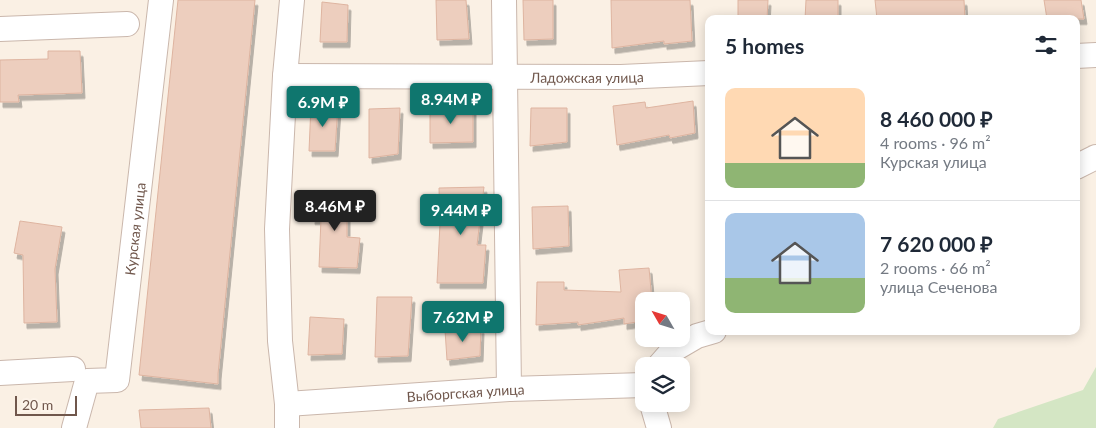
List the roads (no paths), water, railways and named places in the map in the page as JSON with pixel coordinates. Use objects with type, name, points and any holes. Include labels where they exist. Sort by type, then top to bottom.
[{"type":"street","name":"Курская улица","points":[[74,428],[87,381],[117,380],[161,0]]},
{"type":"street","points":[[287,428],[287,404],[280,341],[277,229],[285,76],[292,0]]},
{"type":"street","points":[[504,0],[509,389]]},
{"type":"street","points":[[0,29],[127,24]]},
{"type":"street","points":[[1080,56],[1096,55]]},
{"type":"street","name":"Ладожская улица","points":[[285,76],[505,78],[621,77],[705,73]]},
{"type":"street","points":[[1080,165],[1096,157]]},
{"type":"street","points":[[667,357],[673,350],[697,336],[705,334]]},
{"type":"street","points":[[0,373],[73,369]]},
{"type":"street","name":"Выборгская улица","points":[[287,404],[509,389],[635,385]]},
{"type":"street","points":[[654,412],[659,428]]}]
